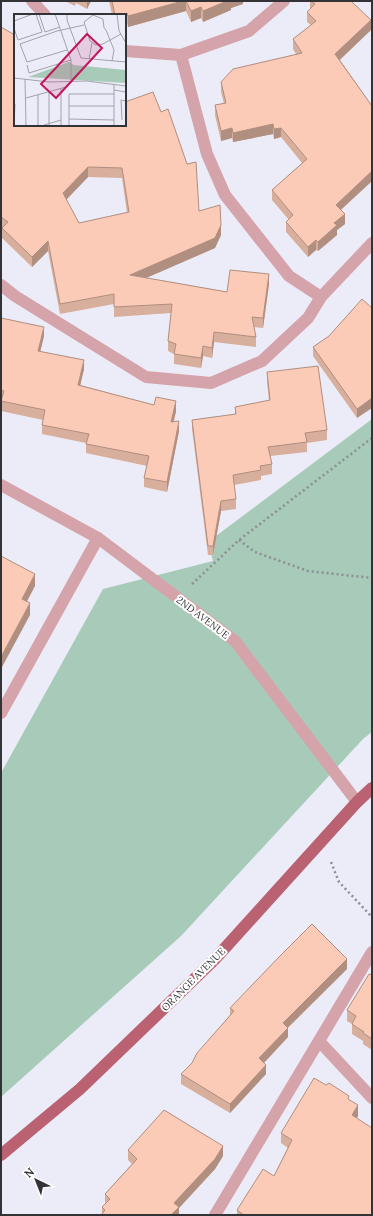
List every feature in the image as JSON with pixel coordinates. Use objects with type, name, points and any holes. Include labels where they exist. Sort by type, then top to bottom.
[{"type":"main road","name":"ORANGE AVENUE","points":[[1,1155],[80,1089],[214,959],[357,802],[372,788]]},
{"type":"street","points":[[32,1],[44,14]]},
{"type":"street","points":[[126,51],[181,55],[249,31],[284,1]]},
{"type":"street","points":[[181,55],[207,154],[225,195],[289,276],[321,297]]},
{"type":"street","points":[[1,285],[15,296],[146,377],[211,383],[262,362],[308,318],[321,297],[372,243]]},
{"type":"street","name":"2ND AVENUE","points":[[1,485],[98,538],[234,641],[357,802]]},
{"type":"street","points":[[1,713],[98,538]]},
{"type":"street","points":[[215,1215],[372,952]]},
{"type":"street","points":[[319,1041],[372,1098]]},
{"type":"path","points":[[178,598],[239,540],[372,438]]},
{"type":"path","points":[[239,540],[255,552],[308,571],[372,578]]},
{"type":"path","points":[[322,841],[339,882],[372,917]]},
{"type":"green space","points":[[372,419],[372,732],[363,739],[181,936],[1,1097],[1,773],[103,589],[213,561],[208,542]]},
{"type":"building","points":[[112,1],[183,1],[128,16],[127,13],[115,14]]},
{"type":"building","points":[[186,1],[227,1],[203,11],[201,7],[191,11]]},
{"type":"building","points":[[311,1],[351,1],[371,20],[335,54],[372,106],[372,171],[336,205],[345,214],[334,223],[337,225],[318,242],[316,240],[308,247],[286,222],[293,215],[272,190],[307,159],[281,128],[274,129],[273,124],[233,133],[232,128],[221,131],[215,105],[226,103],[221,82],[233,69],[302,53],[293,39],[316,21],[307,12],[315,4]]},
{"type":"building","points":[[1,27],[14,34],[14,126],[126,126],[126,102],[153,92],[161,112],[168,109],[187,164],[196,162],[199,211],[220,205],[221,225],[215,238],[130,275],[227,292],[230,270],[269,274],[263,318],[252,317],[256,337],[214,332],[212,348],[203,346],[201,358],[174,354],[176,344],[168,341],[172,304],[114,307],[114,294],[60,304],[48,241],[32,257],[2,228],[8,222],[1,217]],"holes":[[[88,167],[122,168],[129,212],[79,223],[63,193]]]},
{"type":"building","points":[[362,299],[372,308],[372,398],[357,409],[313,347],[329,336]]},
{"type":"building","points":[[1,318],[44,327],[38,351],[84,360],[78,385],[154,405],[156,397],[176,401],[171,422],[179,421],[167,482],[144,478],[149,456],[86,444],[89,434],[42,425],[45,410],[1,401],[4,391],[1,390]]},
{"type":"building","points":[[318,366],[327,430],[305,433],[307,442],[268,447],[272,464],[260,466],[261,470],[233,475],[236,499],[221,501],[213,546],[208,546],[192,420],[236,414],[235,407],[270,400],[267,372]]},
{"type":"building","points":[[1,556],[35,574],[22,599],[30,603],[1,657]]},
{"type":"building","points":[[312,924],[347,959],[283,1023],[288,1028],[259,1058],[266,1065],[230,1104],[181,1074],[192,1063],[197,1053],[234,1011],[230,1008]]},
{"type":"building","points":[[369,974],[372,975],[372,1039],[352,1024],[356,1016],[347,1010]]},
{"type":"building","points":[[314,1078],[326,1085],[329,1083],[349,1096],[348,1099],[358,1105],[352,1115],[372,1128],[372,1215],[244,1215],[237,1210],[263,1169],[274,1176],[292,1140],[281,1133]]},
{"type":"building","points":[[164,1110],[223,1146],[215,1159],[174,1203],[179,1207],[171,1215],[101,1215],[105,1210],[102,1207],[110,1199],[105,1194],[137,1159],[128,1150]]}]
